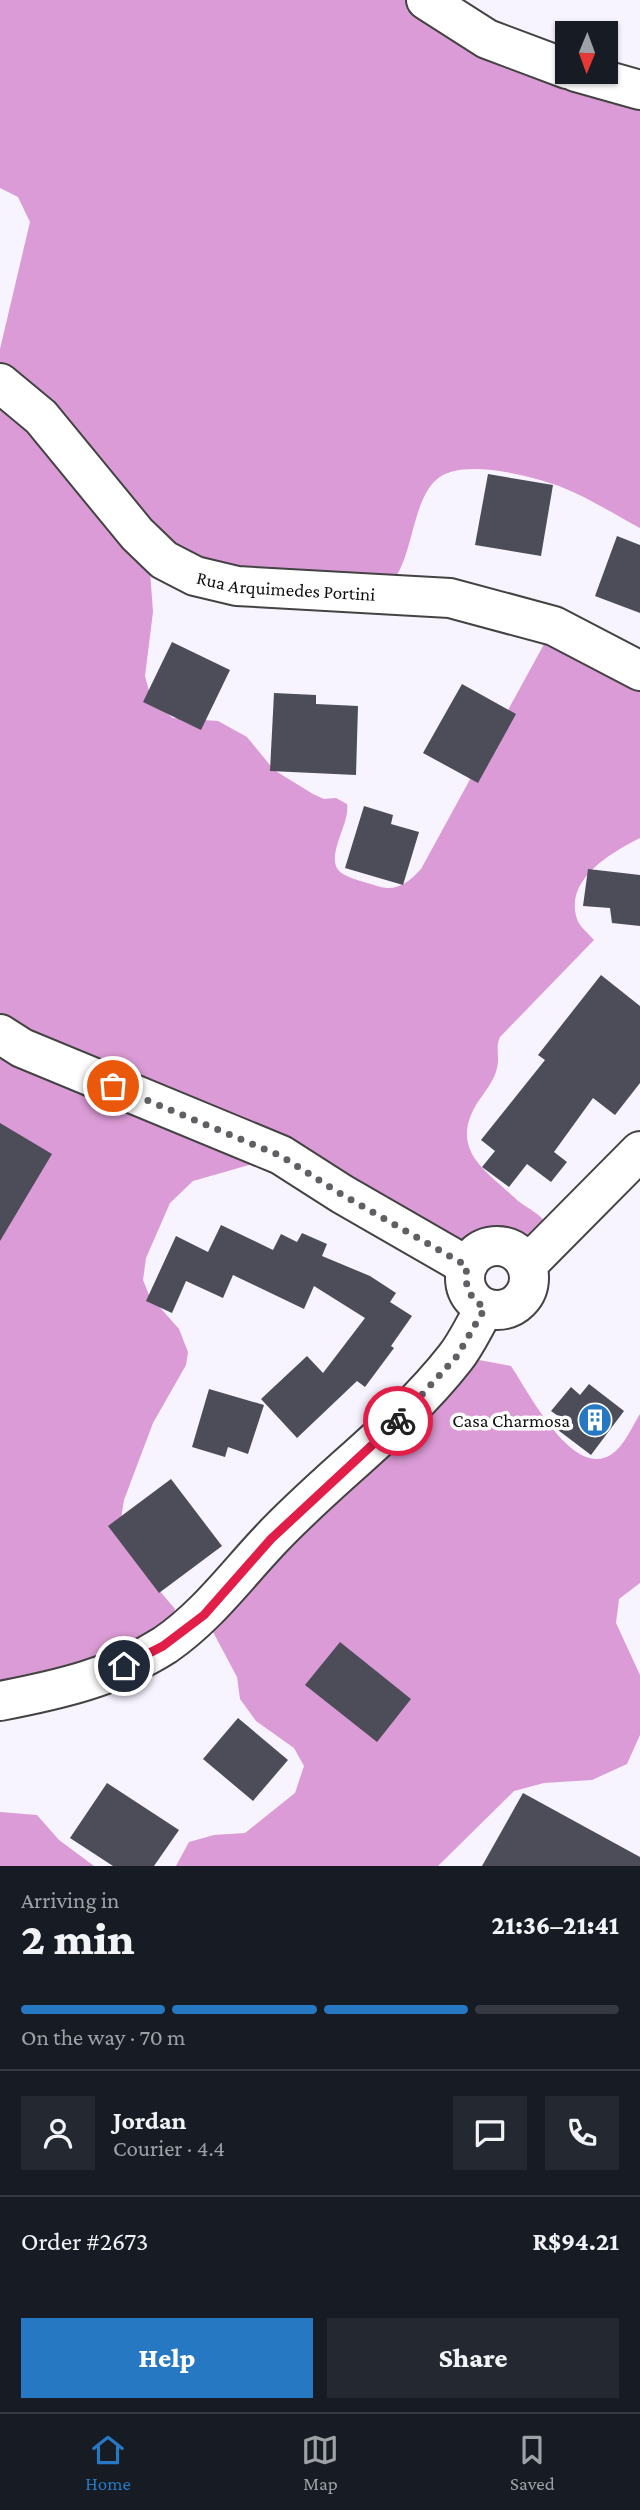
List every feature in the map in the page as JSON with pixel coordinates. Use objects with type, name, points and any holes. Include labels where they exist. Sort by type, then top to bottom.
[{"type":"street","points":[[426,0],[487,39],[555,64]]},
{"type":"street","points":[[618,84],[640,90]]},
{"type":"street","name":"Rua Arquimedes Portini","points":[[0,383],[41,417],[137,534],[164,560],[195,576],[237,586],[450,598],[554,626],[640,671]]},
{"type":"street","points":[[0,1034],[33,1053],[281,1156],[341,1194],[467,1266]]},
{"type":"street","points":[[527,1265],[640,1151]]},
{"type":"street","points":[[497,1245],[510,1248],[527,1265],[530,1278],[520,1301],[497,1310],[485,1308],[475,1301],[467,1290],[467,1266],[474,1255],[485,1248],[497,1245]]},
{"type":"street","points":[[0,1701],[76,1685],[124,1666],[163,1646],[204,1615],[271,1539],[419,1401],[457,1356],[485,1308]]},
{"type":"shaded area","points":[[0,0],[426,0],[555,54],[555,84],[618,84],[618,81],[640,90],[640,528],[559,486],[496,471],[462,470],[447,473],[428,489],[406,555],[395,578],[150,571],[153,612],[145,676],[152,702],[173,718],[218,721],[247,737],[274,770],[313,794],[324,799],[336,798],[347,804],[345,822],[336,851],[337,868],[343,874],[381,887],[400,886],[421,869],[554,626],[640,671],[640,838],[604,860],[584,880],[577,892],[577,919],[594,940],[500,1037],[496,1073],[469,1121],[467,1135],[475,1158],[493,1178],[542,1219],[549,1229],[521,1255],[509,1248],[498,1246],[486,1248],[474,1255],[281,1156],[193,1181],[170,1203],[146,1258],[143,1280],[149,1295],[179,1329],[188,1352],[186,1365],[153,1423],[124,1500],[120,1525],[147,1576],[175,1609],[163,1645],[0,1701],[0,349],[30,222],[18,197],[0,188]]},
{"type":"shaded area","points":[[457,1356],[511,1366],[553,1430],[567,1445],[582,1455],[597,1459],[612,1454],[624,1441],[640,1414],[640,1583],[619,1599],[616,1623],[640,1675],[640,1735],[627,1764],[592,1780],[544,1783],[514,1791],[438,1866],[176,1866],[189,1842],[214,1835],[245,1833],[295,1793],[304,1766],[294,1748],[256,1721],[240,1699],[237,1677],[204,1615]]},
{"type":"shaded area","points":[[0,1812],[37,1815],[59,1840],[94,1866],[0,1866]]},
{"type":"building","points":[[488,474],[553,485],[541,556],[475,545]]},
{"type":"building","points":[[617,536],[640,545],[640,613],[595,596]]},
{"type":"building","points":[[172,642],[230,670],[201,730],[143,702]]},
{"type":"building","points":[[462,684],[516,714],[478,783],[423,753]]},
{"type":"building","points":[[274,693],[316,695],[316,704],[358,706],[356,775],[270,771]]},
{"type":"building","points":[[364,806],[393,815],[391,824],[419,832],[403,885],[345,868]]},
{"type":"building","points":[[588,869],[640,875],[640,926],[612,923],[610,908],[583,906]]},
{"type":"building","points":[[601,975],[640,1006],[640,1083],[615,1115],[593,1098],[554,1152],[567,1162],[551,1182],[527,1164],[509,1187],[482,1167],[495,1151],[481,1140],[545,1060],[538,1055]]},
{"type":"building","points":[[0,1123],[52,1154],[0,1241]]},
{"type":"building","points":[[221,1225],[273,1250],[281,1234],[297,1242],[302,1233],[327,1244],[322,1256],[370,1276],[396,1293],[390,1302],[412,1316],[391,1346],[394,1348],[365,1387],[357,1381],[297,1438],[261,1399],[307,1356],[323,1373],[365,1318],[314,1286],[304,1309],[233,1275],[223,1298],[186,1281],[172,1313],[146,1301],[176,1236],[208,1252]]},
{"type":"building","name":"Casa Charmosa","points":[[589,1384],[624,1411],[591,1455],[554,1427],[561,1418],[551,1411],[571,1387],[580,1395]]},
{"type":"building","points":[[209,1389],[264,1405],[248,1454],[228,1447],[225,1457],[192,1447]]},
{"type":"building","points":[[171,1479],[222,1546],[159,1593],[108,1526]]},
{"type":"building","points":[[340,1642],[411,1699],[377,1742],[305,1685]]},
{"type":"building","points":[[238,1718],[288,1760],[253,1801],[203,1759]]},
{"type":"building","points":[[107,1783],[179,1830],[154,1866],[113,1866],[70,1838]]},
{"type":"building","points":[[523,1793],[640,1857],[640,1866],[482,1866]]},
{"type":"way so far","points":[[113,1086],[281,1156],[341,1194],[467,1266],[467,1290],[475,1301],[485,1308],[457,1356],[419,1401],[398,1421]]},
{"type":"place","name":"Casa Charmosa","points":[[595,1420]]},
{"type":"route","points":[[124,1666],[163,1646],[204,1615],[271,1539],[398,1421]]}]
